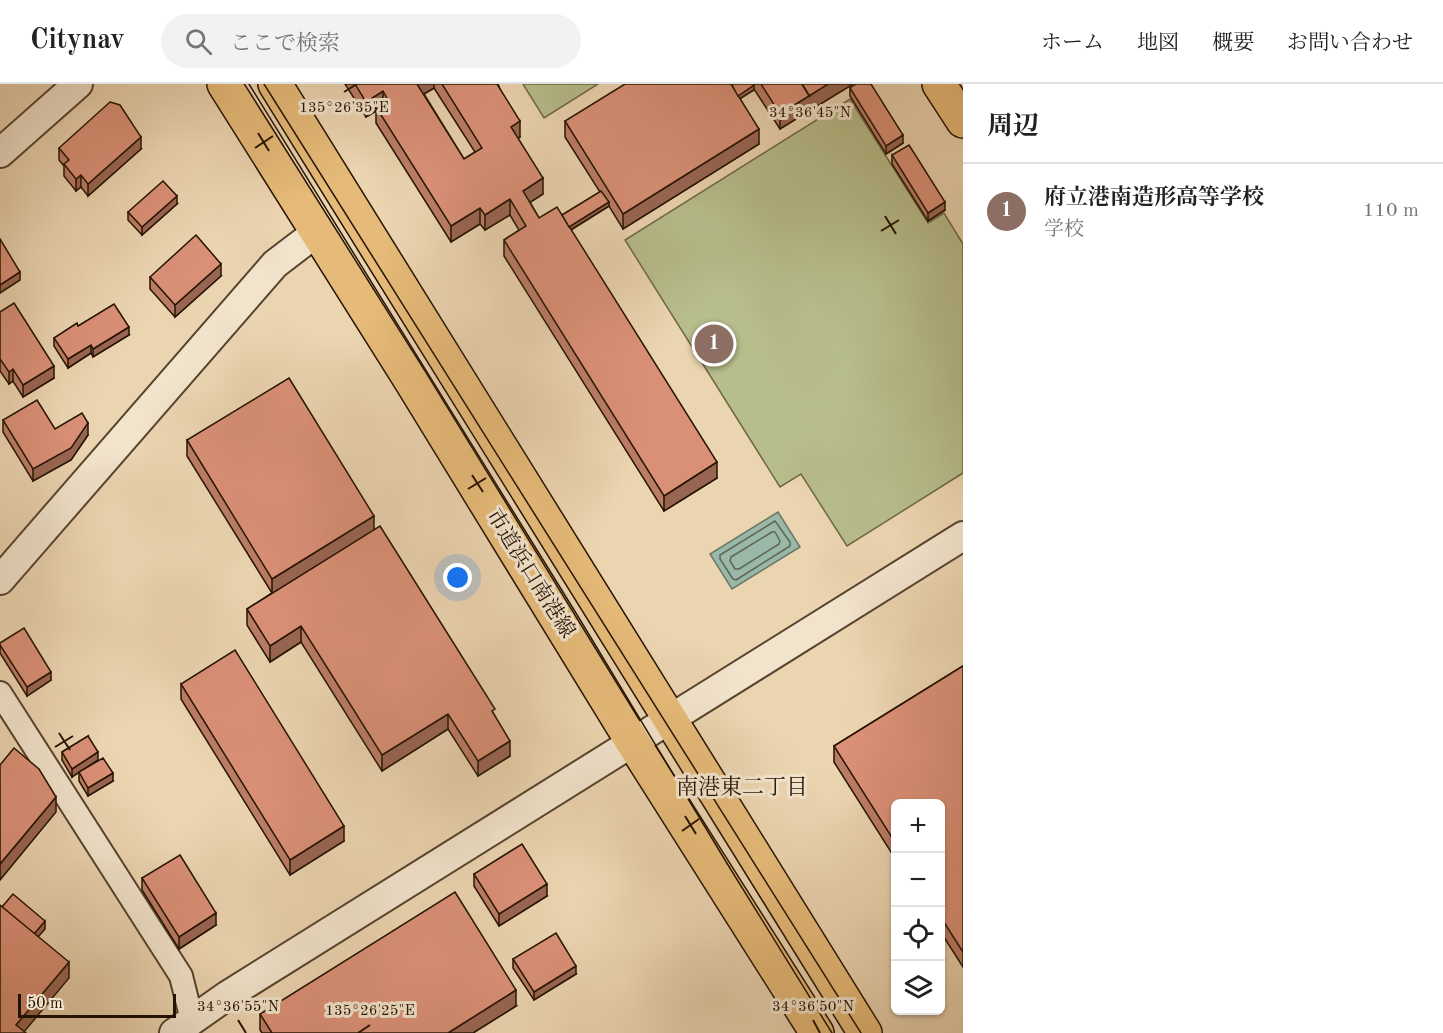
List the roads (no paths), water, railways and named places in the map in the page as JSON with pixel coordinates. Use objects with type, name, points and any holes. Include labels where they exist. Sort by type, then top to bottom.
[{"type":"main road","name":"市道浜口南港線","points":[[224,84],[603,690],[632,741],[817,1033]]},
{"type":"main road","name":"市道浜口南港線","points":[[274,84],[865,1033]]},
{"type":"main road","points":[[939,84],[963,121]]},
{"type":"street","points":[[0,153],[78,84]]},
{"type":"street","points":[[927,84],[963,140]]},
{"type":"street","points":[[0,580],[275,264],[317,232]]},
{"type":"street","points":[[188,1029],[228,995],[963,536]]},
{"type":"street","points":[[0,693],[181,976],[188,1029]]},
{"type":"water","points":[[778,512],[800,547],[732,589],[710,554]]},
{"type":"tram line","points":[[249,84],[832,1033]]},
{"type":"tram line","points":[[264,84],[861,1033]]},
{"type":"place","name":"府立港南造形高等学校","points":[[714,344]]},
{"type":"district","name":"南港東二丁目","points":[[742,788]]}]
